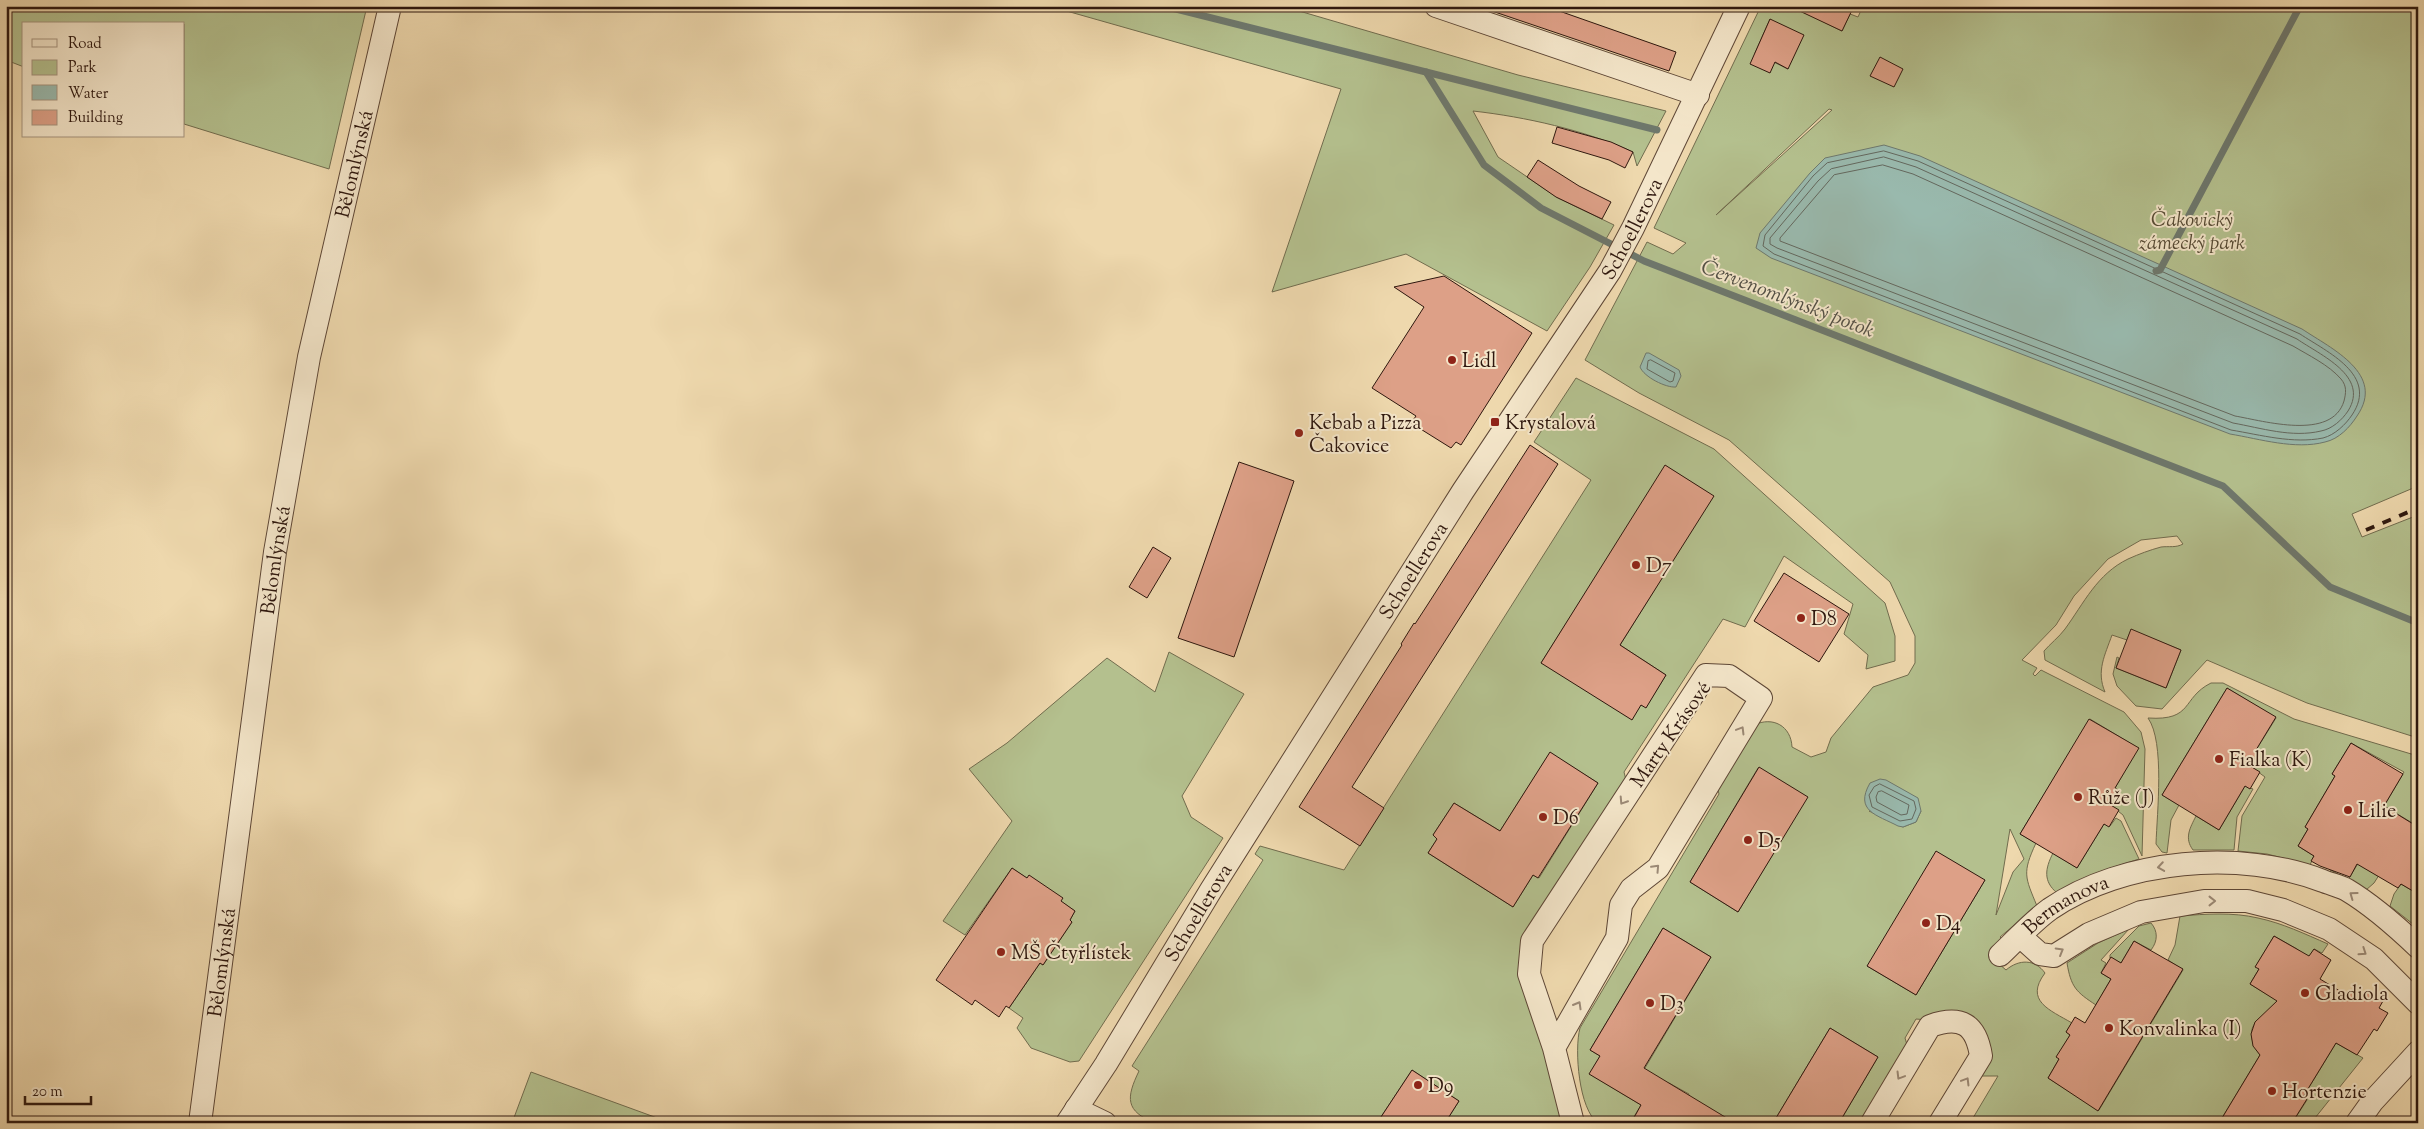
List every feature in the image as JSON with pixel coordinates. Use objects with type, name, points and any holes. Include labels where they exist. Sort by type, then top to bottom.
[{"type":"street","name":"Bělomlýnská","points":[[200,1123],[275,552],[309,357],[390,6]]},
{"type":"street","points":[[1436,6],[1698,95]]},
{"type":"street","name":"Schoellerova","points":[[1072,1116],[1106,1064],[1210,890],[1463,491],[1610,271],[1698,95],[1739,6]]},
{"type":"street","name":"Marty Krásové","points":[[1554,1048],[1617,938],[1621,905],[1632,889],[1658,868],[1761,698],[1729,676],[1706,675],[1532,941],[1529,974],[1554,1048],[1573,1123]]},
{"type":"street","name":"Bermanova","points":[[2418,947],[2402,931],[2346,890],[2299,872],[2251,863],[2192,862],[2152,869],[2096,885],[2050,909],[2020,936],[2040,954],[2054,956],[2089,934],[2141,912],[2204,901],[2247,901],[2283,910],[2328,929],[2374,959],[2418,1003]]},
{"type":"street","points":[[2000,955],[2020,936]]},
{"type":"street","points":[[1872,1123],[1930,1026],[1947,1020],[1964,1022],[1978,1038],[1981,1056],[1940,1123]]},
{"type":"street","points":[[2357,1123],[2372,1102],[2418,1052]]},
{"type":"street","points":[[1072,1116],[1105,1123]]},
{"type":"green space","points":[[6,6],[367,6],[329,169],[185,124],[185,22],[22,22],[22,66],[6,60]]},
{"type":"green space","points":[[1049,6],[1282,6],[1518,75],[1666,111],[1637,166],[1633,152],[1595,137],[1554,125],[1473,111],[1498,157],[1558,198],[1614,225],[1590,267],[1547,331],[1406,254],[1272,292],[1341,89]]},
{"type":"green space","name":"Čakovický zámecký park","points":[[1761,6],[1791,6],[1842,31],[1850,14],[1858,17],[1863,6],[2418,6],[2418,486],[2352,514],[2362,537],[2418,515],[2418,738],[2307,703],[2207,660],[2162,709],[2136,706],[2117,686],[2113,674],[2117,657],[2119,658],[2116,668],[2166,688],[2181,650],[2131,630],[2127,640],[2112,635],[2101,670],[2102,684],[2105,692],[2045,660],[2044,651],[2063,632],[2099,581],[2117,565],[2128,559],[2161,547],[2183,544],[2177,536],[2141,540],[2108,559],[2074,596],[2056,625],[2022,660],[2037,668],[2033,674],[2035,676],[2041,670],[2124,712],[2141,732],[2145,749],[2142,856],[2123,815],[2109,804],[2117,790],[2115,788],[2138,748],[2090,719],[2020,834],[2036,843],[2027,868],[2027,875],[2037,906],[2000,937],[2005,942],[1991,957],[2006,970],[2021,962],[2032,963],[2041,968],[2045,973],[2037,991],[2042,1004],[2072,1023],[2066,1032],[2070,1035],[2057,1057],[2059,1059],[2048,1078],[2099,1110],[2183,970],[2168,960],[2175,945],[2180,916],[2219,914],[2248,916],[2285,926],[2328,944],[2322,953],[2314,949],[2308,959],[2297,949],[2274,936],[2256,966],[2259,969],[2250,984],[2283,1004],[2280,1009],[2263,1016],[2254,1026],[2252,1039],[2260,1055],[2219,1123],[1970,1123],[1998,1076],[1977,1076],[1986,1041],[1928,1020],[1916,1019],[1905,1038],[1908,1048],[1867,1123],[1839,1123],[1878,1057],[1830,1028],[1773,1123],[1735,1123],[1688,1097],[1689,1094],[1669,1083],[1639,1078],[1711,957],[1663,928],[1590,1050],[1600,1056],[1590,1074],[1641,1105],[1632,1120],[1637,1123],[1598,1123],[1592,1116],[1586,1106],[1580,1079],[1578,1038],[1580,1028],[1719,794],[1718,790],[1754,725],[1761,722],[1774,722],[1780,725],[1788,733],[1792,747],[1811,757],[1826,752],[1831,738],[1873,687],[1908,675],[1915,663],[1915,636],[1890,582],[1729,440],[1639,393],[1585,360],[1647,242],[1673,254],[1686,243],[1654,228]],"holes":[[[1770,19],[1788,69],[1755,53]],[[1829,109],[1832,110],[1716,215]],[[1758,768],[1807,797],[1738,912],[1690,882]],[[1869,811],[1921,811],[1916,822],[1903,827]],[[2010,829],[2024,859],[2013,872],[1996,915]],[[1985,880],[1916,995],[1867,966]]]},
{"type":"green space","points":[[1576,378],[1714,449],[1885,603],[1895,636],[1895,661],[1866,669],[1868,655],[1844,634],[1853,604],[1784,556],[1745,627],[1723,619],[1624,772],[1627,784],[1529,943],[1564,1123],[1445,1123],[1459,1101],[1412,1070],[1377,1123],[1155,1123],[1138,1114],[1133,1108],[1130,1096],[1139,1071],[1132,1066],[1263,860],[1255,854],[1260,846],[1344,870],[1591,480],[1534,442]],"holes":[[[1666,466],[1713,496],[1620,645],[1666,675],[1646,707],[1541,663]],[[1550,753],[1598,783],[1539,878],[1533,875],[1513,907],[1428,853],[1437,839],[1433,835],[1454,803],[1500,831]]]},
{"type":"green space","points":[[1169,652],[1244,694],[1182,796],[1191,817],[1223,838],[1079,1061],[1070,1062],[1031,1048],[1017,1028],[1023,1018],[1009,1008],[1040,963],[1043,965],[1072,922],[1070,920],[1075,911],[1012,868],[965,935],[943,921],[1012,821],[969,769],[1007,743],[1107,658],[1155,692]]},
{"type":"green space","points":[[2211,683],[2223,683],[2294,719],[2418,756],[2418,822],[2414,824],[2384,806],[2404,772],[2351,743],[2332,774],[2335,776],[2305,827],[2308,829],[2298,846],[2314,856],[2310,865],[2267,854],[2238,851],[2242,816],[2265,777],[2250,766],[2259,752],[2256,750],[2276,718],[2227,688],[2162,795],[2179,805],[2171,820],[2167,853],[2162,852],[2156,844],[2159,778],[2157,743],[2148,718],[2173,716],[2186,707],[2195,695]]},
{"type":"green space","points":[[2245,786],[2253,789],[2237,817],[2234,850],[2193,850],[2188,837],[2196,816],[2219,830]]},
{"type":"green space","points":[[2116,818],[2121,821],[2139,859],[2105,870],[2057,893],[2047,879],[2048,864],[2053,853],[2077,868],[2104,824],[2110,826]]},
{"type":"green space","points":[[2360,860],[2381,872],[2374,883],[2366,890],[2330,872],[2331,870],[2348,880]]},
{"type":"green space","points":[[2401,884],[2418,894],[2418,928],[2390,906],[2394,894]]},
{"type":"green space","points":[[2151,923],[2155,929],[2156,936],[2151,950],[2134,941],[2121,963],[2110,958],[2110,955],[2139,926]]},
{"type":"green space","points":[[2129,929],[2101,960],[2106,963],[2101,973],[2111,979],[2096,1005],[2076,988],[2070,978],[2067,963],[2098,943]]},
{"type":"green space","points":[[2336,1043],[2363,1058],[2311,1123],[2299,1123],[2294,1120],[2307,1100],[2303,1097]]},
{"type":"green space","points":[[531,1072],[671,1123],[512,1123]]},
{"type":"water","points":[[1884,145],[1920,156],[2302,329],[2340,354],[2352,364],[2360,375],[2365,388],[2364,401],[2357,416],[2339,435],[2325,442],[2314,444],[2278,443],[2230,434],[1771,258],[1756,248],[1760,233],[1810,173],[1825,158]]},
{"type":"water","points":[[1646,353],[1679,370],[1681,376],[1676,387],[1667,386],[1656,381],[1642,371],[1640,367]]},
{"type":"water","points":[[1880,779],[1886,780],[1918,798],[1921,811],[1916,822],[1903,827],[1898,826],[1870,811],[1866,806],[1866,792],[1870,783]]},
{"type":"building","points":[[1486,6],[1545,6],[1676,52],[1669,71],[1486,9]]},
{"type":"building","points":[[1789,6],[1854,6],[1842,31]]},
{"type":"building","points":[[1770,19],[1804,35],[1788,69],[1775,62],[1770,73],[1750,64]]},
{"type":"building","points":[[1880,57],[1903,69],[1894,87],[1870,76]]},
{"type":"building","points":[[1557,127],[1611,142],[1633,152],[1625,168],[1609,160],[1552,143]]},
{"type":"building","points":[[1538,160],[1579,186],[1611,202],[1602,219],[1556,197],[1527,177]]},
{"type":"building","name":"Lidl","points":[[1444,276],[1532,333],[1461,445],[1456,442],[1451,448],[1411,423],[1416,416],[1372,388],[1424,307],[1394,287]]},
{"type":"building","points":[[1530,445],[1558,464],[1352,787],[1384,808],[1360,846],[1299,807],[1414,623]]},
{"type":"building","points":[[1239,462],[1294,481],[1234,657],[1178,638]]},
{"type":"building","name":"D7","points":[[1665,465],[1714,496],[1620,645],[1666,675],[1646,708],[1641,705],[1632,720],[1541,663]]},
{"type":"building","points":[[1153,547],[1171,558],[1147,598],[1129,587]]},
{"type":"building","name":"D8","points":[[1784,573],[1849,614],[1819,662],[1754,621]]},
{"type":"building","points":[[2131,629],[2181,650],[2166,688],[2116,668]]},
{"type":"building","name":"Fialka (K)","points":[[2227,688],[2276,717],[2256,750],[2259,752],[2250,766],[2260,772],[2250,789],[2245,786],[2219,830],[2162,795]]},
{"type":"building","name":"Růže (J)","points":[[2089,719],[2139,748],[2115,788],[2118,790],[2109,804],[2119,810],[2109,827],[2104,824],[2077,868],[2020,834]]},
{"type":"building","name":"Lilie","points":[[2351,743],[2403,774],[2384,806],[2418,827],[2418,894],[2401,884],[2398,888],[2357,864],[2350,877],[2320,866],[2311,861],[2314,856],[2298,846],[2308,829],[2305,827],[2335,776],[2332,774]]},
{"type":"building","name":"D6","points":[[1550,752],[1598,783],[1538,878],[1533,875],[1513,907],[1428,853],[1437,839],[1433,835],[1454,803],[1500,831]]},
{"type":"building","name":"D5","points":[[1759,767],[1808,797],[1738,912],[1690,882]]},
{"type":"building","name":"D4","points":[[1936,851],[1985,880],[1916,995],[1867,966]]},
{"type":"building","points":[[1012,868],[1027,878],[1029,875],[1063,898],[1061,901],[1075,911],[1070,920],[1072,922],[1043,965],[1040,963],[1009,1008],[1006,1006],[999,1017],[975,1000],[972,1005],[936,980]]},
{"type":"building","name":"D3","points":[[1663,928],[1711,957],[1644,1068],[1735,1123],[1631,1123],[1641,1105],[1589,1074],[1600,1056],[1590,1050]]},
{"type":"building","points":[[2274,936],[2309,956],[2314,949],[2331,960],[2320,979],[2348,996],[2352,989],[2363,996],[2366,991],[2383,1001],[2379,1008],[2388,1013],[2377,1031],[2374,1029],[2357,1055],[2336,1043],[2303,1097],[2307,1099],[2292,1123],[2219,1123],[2260,1055],[2253,1046],[2251,1034],[2255,1022],[2277,1001],[2250,984],[2259,969],[2255,967]]},
{"type":"building","name":"Konvalinka (I)","points":[[2134,941],[2183,969],[2098,1111],[2048,1078],[2059,1059],[2056,1057],[2070,1035],[2066,1032],[2075,1017],[2085,1023],[2111,979],[2101,973],[2111,957],[2121,963]]},
{"type":"building","points":[[1830,1028],[1878,1057],[1839,1123],[1773,1123]]},
{"type":"building","name":"D9","points":[[1412,1070],[1459,1101],[1445,1123],[1377,1123]]},
{"type":"waterway","name":"Červenomlýnský potok","points":[[1164,6],[1426,72],[1484,165],[1541,208],[1644,261],[2223,486],[2330,587],[2418,623]]},
{"type":"waterway","points":[[2156,271],[2160,270],[2300,6]]},
{"type":"waterway","points":[[1426,72],[1657,130]]},
{"type":"railway","points":[[2366,530],[2418,508]]},
{"type":"place","name":"Lidl","points":[[1452,360]]},
{"type":"place","name":"Krystalová","points":[[1495,422]]},
{"type":"place","name":"Kebab a Pizza Čakovice","points":[[1299,433]]},
{"type":"place","name":"D7","points":[[1636,565]]},
{"type":"place","name":"D8","points":[[1801,618]]},
{"type":"place","name":"Fialka (K)","points":[[2219,759]]},
{"type":"place","name":"Růže (J)","points":[[2078,797]]},
{"type":"place","name":"Lilie","points":[[2348,810]]},
{"type":"place","name":"D6","points":[[1543,817]]},
{"type":"place","name":"D5","points":[[1748,840]]},
{"type":"place","name":"D4","points":[[1926,923]]},
{"type":"place","name":"MŠ Čtyřlístek","points":[[1001,952]]},
{"type":"place","name":"Gladiola","points":[[2305,993]]},
{"type":"place","name":"D3","points":[[1650,1003]]},
{"type":"place","name":"Konvalinka (I)","points":[[2109,1028]]},
{"type":"place","name":"D9","points":[[1418,1085]]},
{"type":"place","name":"Hortenzie","points":[[2272,1091]]}]
